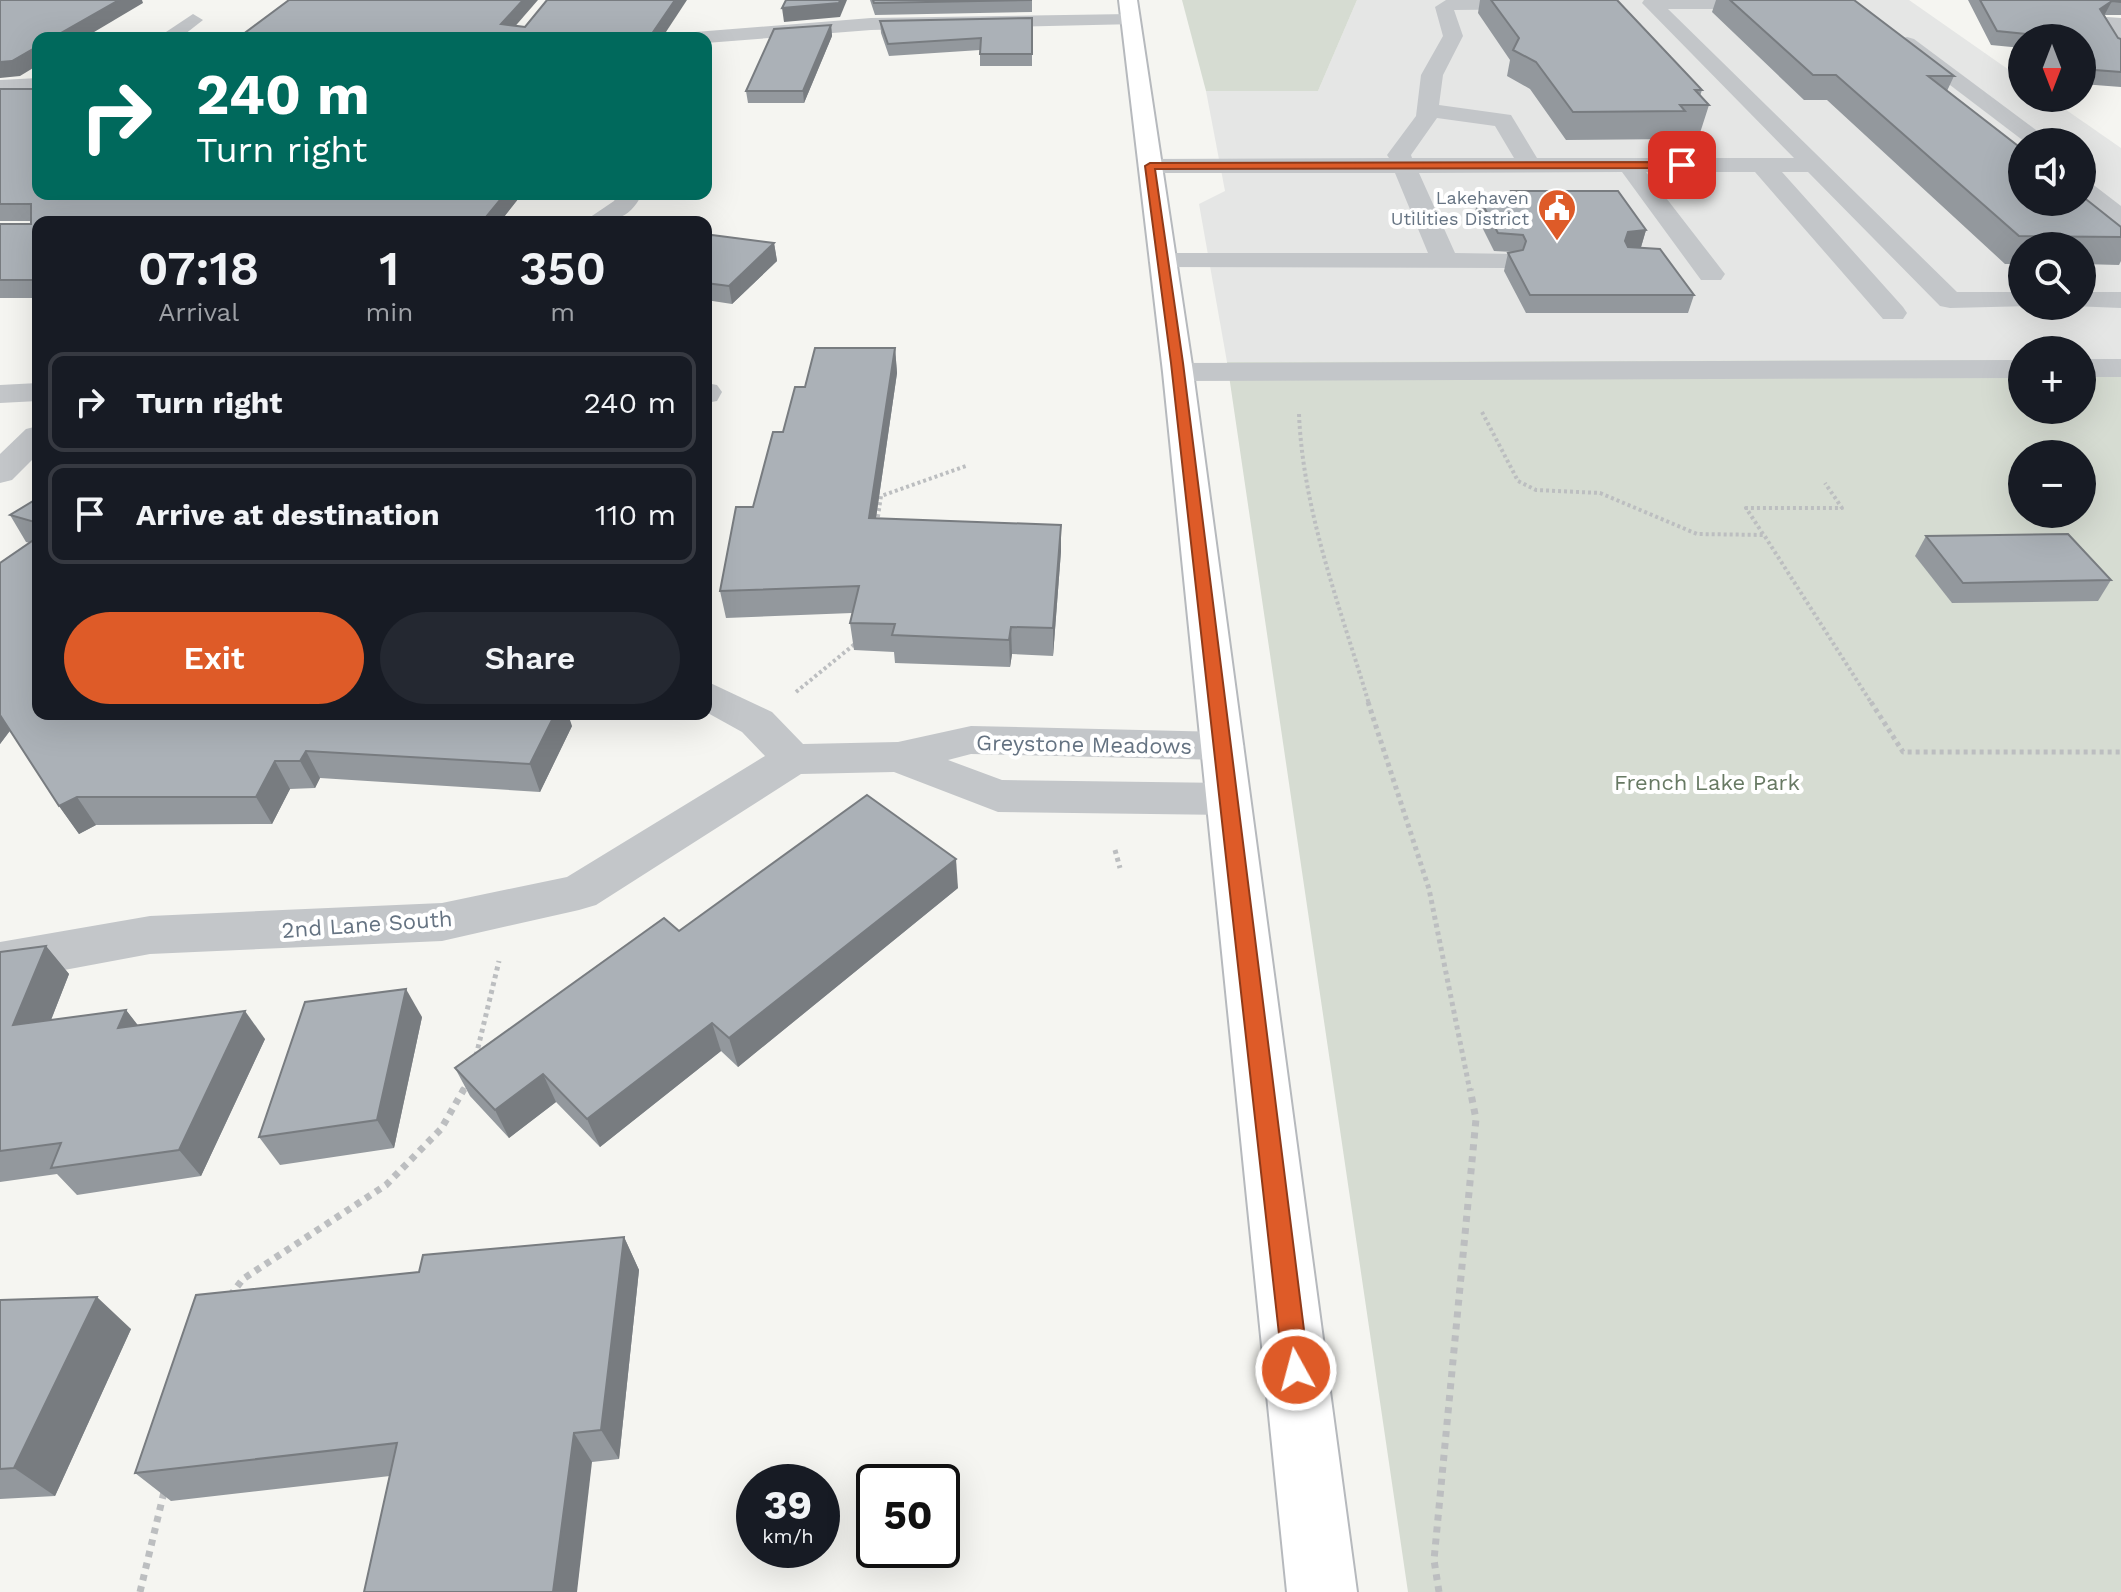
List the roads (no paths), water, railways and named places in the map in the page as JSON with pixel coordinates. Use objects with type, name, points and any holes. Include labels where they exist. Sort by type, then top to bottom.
[{"type":"main road","points":[[1129,10],[1178,372],[1322,1592]]},
{"type":"street","points":[[1445,261],[1402,166],[1401,148],[1427,116],[1432,75],[1453,36],[1446,5],[1561,3]]},
{"type":"street","points":[[1621,3],[1791,3]]},
{"type":"street","points":[[1651,3],[1950,300],[2008,300]]},
{"type":"street","points":[[712,41],[900,23],[1129,10]]},
{"type":"street","points":[[176,32],[193,20]]},
{"type":"street","points":[[2121,24],[2107,23],[2121,46]]},
{"type":"street","points":[[1890,31],[2021,128]]},
{"type":"street","points":[[0,86],[32,84]]},
{"type":"street","points":[[1428,110],[1503,120],[1530,166]]},
{"type":"street","points":[[1762,165],[1893,313]]},
{"type":"street","points":[[1150,166],[1814,165]]},
{"type":"street","points":[[1629,166],[1704,266],[1667,257]]},
{"type":"street","points":[[1414,191],[1445,191]]},
{"type":"street","points":[[1616,191],[1648,191]]},
{"type":"street","points":[[2096,199],[2121,218]]},
{"type":"street","points":[[607,216],[624,206],[627,200]]},
{"type":"street","points":[[1163,261],[1506,260]]},
{"type":"street","points":[[2096,300],[2121,300]]},
{"type":"street","points":[[2096,368],[2121,368]]},
{"type":"street","points":[[1178,372],[2008,369]]},
{"type":"street","points":[[0,394],[32,392]]},
{"type":"street","points":[[0,473],[32,442]]},
{"type":"street","points":[[712,697],[757,722],[792,759]]},
{"type":"street","name":"Greystone Meadows","points":[[792,759],[898,757],[971,740],[1223,746]]},
{"type":"street","name":"Greystone Meadows","points":[[898,757],[998,796],[1228,799]]},
{"type":"street","name":"2nd Lane South","points":[[0,962],[150,935],[442,922],[579,892],[792,759]]},
{"type":"place","name":"Lakehaven Utilities District","points":[[1557,242]]},
{"type":"park label","name":"French Lake Park","points":[[1707,782]]}]
